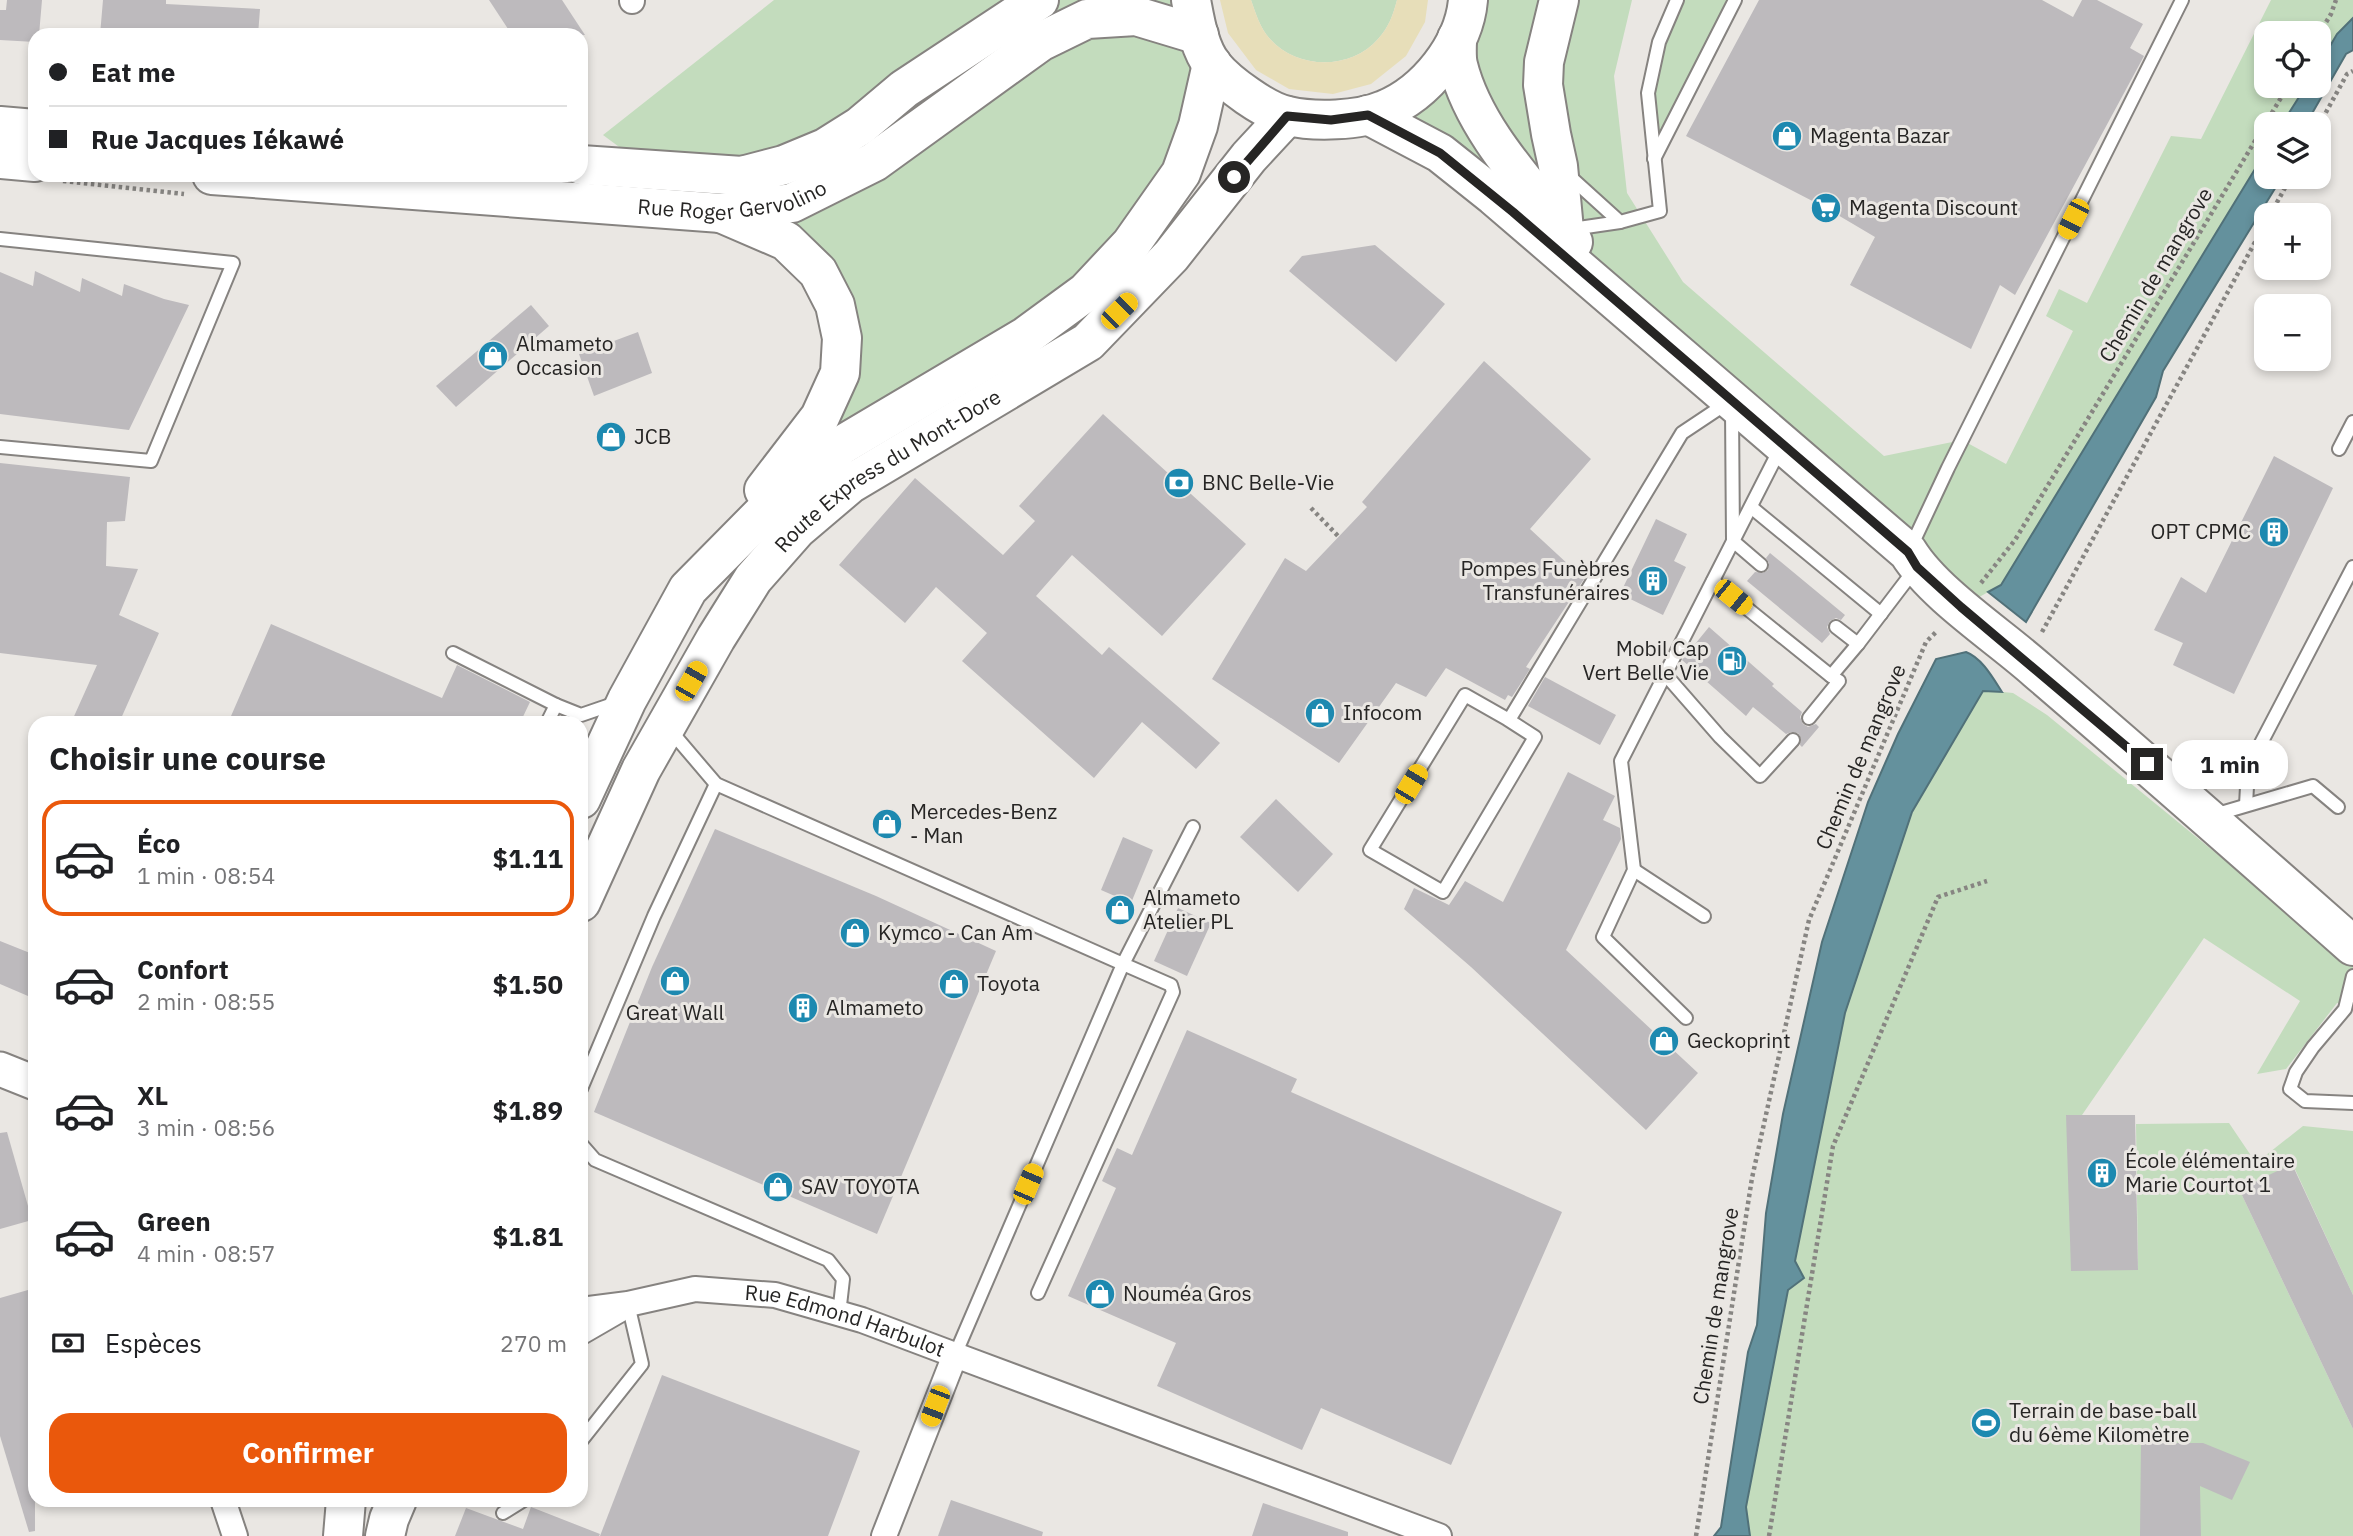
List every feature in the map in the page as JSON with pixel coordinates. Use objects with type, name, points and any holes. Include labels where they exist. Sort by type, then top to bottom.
[{"type":"main road","points":[[904,89],[1010,0]]},
{"type":"main road","name":"Rue Roger Gervolino","points":[[588,165],[742,176],[784,165],[825,148],[860,126],[904,89],[1039,0]]},
{"type":"main road","points":[[1200,33],[1241,92],[1287,116],[1331,120],[1382,111],[1408,97],[1443,63],[1457,38],[1468,0]]},
{"type":"main road","points":[[1559,0],[1545,62],[1543,85],[1558,166],[1564,230]]},
{"type":"main road","name":"Rue Roger Gervolino","points":[[303,182],[721,214],[793,203],[874,162],[1040,42],[1087,19],[1136,16],[1200,33]]},
{"type":"main road","name":"Route Express du Mont-Dore","points":[[588,784],[627,699],[688,589],[775,501],[842,445],[1026,336],[1086,292],[1131,244],[1181,173],[1198,127],[1200,33]]},
{"type":"main road","points":[[1457,38],[1458,64],[1474,107],[1493,140],[1626,309]]},
{"type":"main road","points":[[1368,115],[1440,153],[1494,196],[1783,443],[1961,607],[2207,816],[2353,946]]},
{"type":"main road","name":"Route Express du Mont-Dore","points":[[588,886],[640,770],[716,638],[753,579],[797,528],[850,484],[1088,342],[1171,256],[1249,157],[1287,116]]},
{"type":"main road","points":[[0,126],[28,128]]},
{"type":"main road","points":[[0,159],[28,161]]},
{"type":"main road","points":[[688,589],[820,417],[840,373],[842,338],[835,305],[818,272],[786,241],[721,214]]},
{"type":"main road","points":[[0,1069],[28,1080]]},
{"type":"main road","points":[[344,1536],[346,1507]]},
{"type":"main road","points":[[385,1536],[394,1507]]},
{"type":"street","name":"Rue Edmond Harbulot","points":[[588,1309],[695,1290],[775,1295],[839,1314],[955,1355],[884,1536]]},
{"type":"street","points":[[588,1328],[628,1304]]},
{"type":"street","points":[[955,1355],[1378,1526],[1439,1536]]},
{"type":"street","points":[[225,1507],[235,1536]]},
{"type":"lane","points":[[1564,230],[1620,222],[1660,211],[1648,93],[1660,42],[1677,0]]},
{"type":"lane","points":[[1653,160],[1735,0]]},
{"type":"lane","points":[[1831,676],[1881,614],[1913,560],[1975,414],[2182,0]]},
{"type":"lane","points":[[1558,166],[1620,222]]},
{"type":"lane","points":[[0,239],[233,263],[152,461],[0,447]]},
{"type":"lane","points":[[1732,400],[1733,541],[1761,565]]},
{"type":"lane","points":[[1507,719],[1509,720],[1682,433],[1732,400]]},
{"type":"lane","points":[[2339,449],[2353,422]]},
{"type":"lane","points":[[1686,1018],[1603,937],[1633,870],[1621,761],[1783,443]]},
{"type":"lane","points":[[1751,507],[1881,614]]},
{"type":"lane","points":[[2246,805],[2248,768],[2353,567]]},
{"type":"lane","points":[[1713,581],[1839,681],[1809,718]]},
{"type":"lane","points":[[1836,627],[1858,644]]},
{"type":"lane","points":[[453,653],[556,705],[582,715],[627,699]]},
{"type":"lane","points":[[1665,674],[1720,737],[1760,776],[1793,740]]},
{"type":"lane","points":[[1465,695],[1507,719],[1535,737],[1443,892],[1370,850],[1465,695]]},
{"type":"lane","points":[[550,716],[556,705]]},
{"type":"lane","points":[[667,725],[716,785],[1171,985],[1173,992],[1038,1293]]},
{"type":"lane","points":[[588,1072],[654,916],[716,785]]},
{"type":"lane","points":[[2207,816],[2314,786],[2339,807]]},
{"type":"lane","points":[[955,1355],[1123,964],[1193,827]]},
{"type":"lane","points":[[1633,870],[1704,916]]},
{"type":"lane","points":[[2353,976],[2349,1012],[2314,1047],[2296,1072],[2290,1089],[2305,1101],[2353,1103]]},
{"type":"lane","points":[[588,1152],[595,1160],[828,1261],[843,1279],[839,1314]]},
{"type":"lane","points":[[588,1432],[642,1364],[628,1304]]},
{"type":"lane","points":[[503,1513],[512,1507]]},
{"type":"path","points":[[2327,21],[2336,0]]},
{"type":"path","points":[[2326,112],[2347,74],[2353,71]]},
{"type":"path","name":"Chemin de mangrove","points":[[1696,1536],[1752,1178],[1809,920],[1926,642],[1961,607],[2015,540],[2281,98]]},
{"type":"path","points":[[2026,660],[2254,244]]},
{"type":"path","points":[[1311,508],[1339,537]]},
{"type":"path","points":[[1769,1536],[1833,1146],[1938,897],[1987,881]]},
{"type":"green space","points":[[774,0],[1191,0],[1212,64],[1131,244],[842,445],[820,417],[835,305],[721,213],[306,182],[588,182],[588,174],[649,169],[603,135]]},
{"type":"green space","points":[[1251,0],[1397,0],[1385,30],[1367,49],[1339,61],[1324,62],[1295,56],[1270,39]]},
{"type":"green space","points":[[1468,0],[1632,0],[1614,76],[1627,193],[1683,282],[1884,456],[1962,440],[2006,464],[2073,331],[2046,316],[2059,289],[2087,303],[2171,136],[2201,139],[2254,34],[2254,98],[2298,98],[2290,112],[2254,112],[2254,171],[2001,585],[1961,607],[1382,111]]},
{"type":"green space","points":[[1677,0],[1735,0],[1653,160],[1648,93]]},
{"type":"green space","points":[[2271,0],[2353,0],[2353,18],[2331,44],[2331,21],[2260,21]]},
{"type":"green space","points":[[1983,690],[2013,693],[2047,715],[2353,965],[2353,1005],[2337,1003],[2286,1069],[2257,1074],[2300,1001],[2204,938],[2082,1115],[2066,1116],[2138,1270],[2136,1124],[2229,1123],[2256,1163],[2303,1126],[2353,1131],[2353,1295],[2293,1165],[2239,1189],[2353,1429],[2353,1536],[1750,1536],[1746,1507],[1788,1290],[1804,1278],[1795,1261],[1845,1013],[1912,812]]},
{"type":"sand","points":[[1220,0],[1251,0],[1270,39],[1295,56],[1324,62],[1339,61],[1367,49],[1385,30],[1397,0],[1428,0],[1425,22],[1406,56],[1371,84],[1333,94],[1289,89],[1256,70],[1228,33]]},
{"type":"water","points":[[2353,18],[2353,50],[2346,54],[2331,80],[2331,44]]},
{"type":"water","points":[[2298,98],[2321,98],[2313,112],[2290,112]]},
{"type":"water","points":[[2254,171],[2254,189],[2275,189],[2266,203],[2254,203],[2254,223],[2163,371],[2156,397],[2026,622],[1988,592],[2001,585]]},
{"type":"water","points":[[1966,652],[1982,664],[2002,692],[1983,691],[1912,812],[1845,1013],[1795,1261],[1804,1278],[1788,1290],[1746,1507],[1750,1536],[1714,1536],[1721,1527],[1748,1352],[1757,1325],[1766,1213],[1783,1114],[1822,942],[1868,802],[1898,734],[1936,659]]},
{"type":"building","points":[[7,0],[42,0],[40,28],[28,28],[28,42],[0,40],[0,10],[6,10]]},
{"type":"building","points":[[103,0],[166,0],[166,4],[260,9],[259,28],[101,28]]},
{"type":"building","points":[[489,0],[562,0],[580,28],[507,28]]},
{"type":"building","points":[[1759,0],[2042,0],[2073,17],[2082,0],[2097,0],[2143,24],[2130,48],[2144,56],[2015,295],[2000,285],[1971,349],[1850,285],[1875,237],[1826,208],[1686,136]]},
{"type":"building","points":[[1375,245],[1445,304],[1396,362],[1289,271],[1302,256]]},
{"type":"building","points":[[35,271],[80,292],[82,278],[122,296],[124,284],[189,305],[129,430],[0,414],[0,272],[33,286]]},
{"type":"building","name":"Almameto Occasion","points":[[531,305],[549,326],[456,407],[436,386]]},
{"type":"building","points":[[638,332],[652,373],[594,396],[579,354]]},
{"type":"building","points":[[1484,361],[1591,459],[1530,529],[1584,579],[1526,667],[1530,669],[1512,697],[1508,695],[1505,700],[1446,668],[1426,697],[1396,683],[1339,763],[1212,679],[1285,558],[1306,571],[1367,507],[1362,502]]},
{"type":"building","points":[[1103,414],[1246,544],[1162,636],[1072,555],[1036,596],[1102,655],[1109,647],[1220,743],[1196,769],[1142,722],[1094,778],[962,661],[987,633],[936,587],[905,623],[839,565],[915,478],[1003,555],[1035,521],[1019,506]]},
{"type":"building","name":"OPT CPMC","points":[[2274,456],[2333,488],[2234,694],[2173,665],[2183,643],[2154,630],[2181,577],[2206,593]]},
{"type":"building","points":[[0,463],[130,477],[125,521],[107,522],[106,566],[138,569],[119,615],[159,633],[122,716],[74,716],[97,665],[0,653]]},
{"type":"building","name":"Pompes Funèbres Transfunéraires","points":[[1656,519],[1687,534],[1674,561],[1686,567],[1663,615],[1620,594]]},
{"type":"building","points":[[1770,553],[1845,615],[1841,620],[1836,618],[1830,621],[1827,627],[1830,634],[1822,643],[1747,581],[1755,572],[1763,573],[1768,570],[1769,563],[1766,558]]},
{"type":"building","points":[[271,624],[442,698],[457,665],[530,702],[523,716],[231,716]]},
{"type":"building","points":[[1709,627],[1802,712],[1800,717],[1803,724],[1808,727],[1816,724],[1819,727],[1802,747],[1798,733],[1786,734],[1753,707],[1746,716],[1682,660]]},
{"type":"building","points":[[1545,677],[1616,715],[1600,745],[1528,706]]},
{"type":"building","points":[[1568,772],[1615,796],[1603,820],[1620,828],[1621,839],[1566,950],[1698,1073],[1646,1130],[1471,967],[1404,909],[1414,888],[1449,905],[1465,881],[1503,902]]},
{"type":"building","points":[[1276,799],[1333,854],[1298,892],[1240,837]]},
{"type":"building","name":"Almameto","points":[[715,829],[876,896],[996,951],[877,1234],[594,1112],[652,967]]},
{"type":"building","points":[[1123,837],[1153,850],[1131,903],[1101,890]]},
{"type":"building","points":[[1178,908],[1211,923],[1187,976],[1154,961]]},
{"type":"building","points":[[0,941],[28,952],[28,996],[0,984]]},
{"type":"building","points":[[1187,1030],[1297,1079],[1291,1092],[1562,1212],[1451,1465],[1321,1408],[1302,1450],[1157,1386],[1176,1343],[1068,1296],[1116,1188],[1102,1181],[1117,1148],[1132,1155]]},
{"type":"building","name":"École élémentaire Marie Courtot 1","points":[[2066,1115],[2135,1115],[2138,1270],[2071,1271]]},
{"type":"building","points":[[7,1132],[28,1206],[28,1221],[0,1229],[0,1133]]},
{"type":"building","points":[[2292,1164],[2353,1295],[2353,1429],[2239,1189]]},
{"type":"building","points":[[28,1290],[28,1507],[35,1507],[35,1531],[29,1532],[0,1436],[0,1298]]},
{"type":"building","points":[[662,1375],[860,1451],[828,1536],[600,1536]]},
{"type":"building","points":[[2141,1443],[2203,1443],[2250,1462],[2232,1500],[2200,1486],[2201,1536],[2140,1536]]},
{"type":"building","points":[[951,1500],[1043,1532],[1042,1536],[938,1536]]},
{"type":"building","points":[[1263,1503],[1348,1532],[1348,1536],[1252,1536]]},
{"type":"building","points":[[531,1507],[600,1534],[455,1536],[466,1508],[523,1529]]},
{"type":"place","name":"Magenta Bazar","points":[[1787,136]]},
{"type":"place","name":"Magenta Discount","points":[[1826,208]]},
{"type":"place","name":"Almameto Occasion","points":[[493,356]]},
{"type":"place","name":"JCB","points":[[611,437]]},
{"type":"place","name":"BNC Belle-Vie","points":[[1179,483]]},
{"type":"place","name":"OPT CPMC","points":[[2274,532]]},
{"type":"place","name":"Pompes Funèbres Transfunéraires","points":[[1653,581]]},
{"type":"place","name":"Mobil Cap Vert Belle Vie","points":[[1732,661]]},
{"type":"place","name":"Infocom","points":[[1320,713]]},
{"type":"place","name":"Mercedes-Benz - Man","points":[[887,824]]},
{"type":"place","name":"Almameto Atelier PL","points":[[1120,910]]},
{"type":"place","name":"Kymco - Can Am","points":[[855,933]]},
{"type":"place","name":"Great Wall","points":[[675,981]]},
{"type":"place","name":"Toyota","points":[[954,984]]},
{"type":"place","name":"Almameto","points":[[803,1008]]},
{"type":"place","name":"Geckoprint","points":[[1664,1041]]},
{"type":"place","name":"École élémentaire Marie Courtot 1","points":[[2102,1173]]},
{"type":"place","name":"SAV TOYOTA","points":[[778,1187]]},
{"type":"place","name":"Nouméa Gros","points":[[1100,1294]]},
{"type":"place","name":"Terrain de base-ball du 6ème Kilomètre","points":[[1986,1423]]},
{"type":"route","points":[[1234,177],[1287,116],[1331,120],[1368,115],[1440,153],[1766,429],[1908,552],[1917,567],[1961,607],[2147,764]]}]
